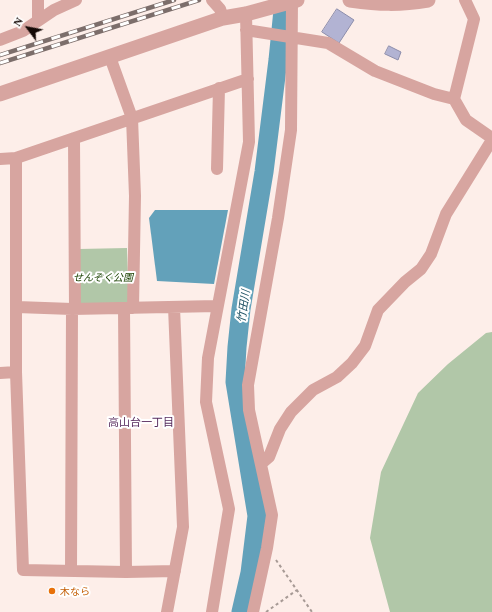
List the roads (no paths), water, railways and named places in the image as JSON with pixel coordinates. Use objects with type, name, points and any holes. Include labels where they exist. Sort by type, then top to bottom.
[{"type":"street","points":[[38,0],[38,21]]},
{"type":"street","points":[[0,40],[23,31],[54,10],[76,0]]},
{"type":"street","points":[[212,0],[220,9],[223,18]]},
{"type":"street","points":[[253,612],[267,548],[272,515],[262,463],[249,410],[248,385],[278,218],[291,130],[292,0]]},
{"type":"street","points":[[0,94],[223,18],[246,14],[292,0],[297,0]]},
{"type":"street","points":[[350,0],[375,4],[402,5],[428,0]]},
{"type":"street","points":[[262,463],[269,457],[280,429],[291,412],[313,390],[337,377],[352,363],[365,346],[378,310],[405,282],[421,270],[431,254],[446,214],[492,139],[466,120],[454,99],[474,19],[465,0]]},
{"type":"street","points":[[212,612],[229,509],[206,402],[208,358],[249,142],[246,14]]},
{"type":"street","points":[[246,30],[328,42],[375,71],[434,94],[454,99]]},
{"type":"street","points":[[110,57],[132,118],[135,196],[129,308],[126,572]]},
{"type":"street","points":[[0,159],[16,158],[248,79]]},
{"type":"street","points":[[217,169],[219,88]]},
{"type":"street","points":[[71,571],[74,138]]},
{"type":"street","points":[[16,158],[16,372],[24,570],[126,572],[175,571]]},
{"type":"street","points":[[17,307],[73,309],[217,306]]},
{"type":"street","points":[[167,612],[183,528],[174,308]]},
{"type":"street","points":[[0,373],[16,372]]},
{"type":"water","points":[[155,210],[228,210],[214,284],[157,281],[149,218]]},
{"type":"waterway","name":"竹田川","points":[[241,612],[250,573],[257,516],[235,382],[237,347],[241,309],[264,172],[283,10],[281,0]]},
{"type":"railway","points":[[0,55],[174,0]]},
{"type":"railway","points":[[0,63],[199,0]]},
{"type":"place","name":"木なら","points":[[52,591]]},
{"type":"district","name":"高山台一丁目","points":[[141,422]]},
{"type":"park label","name":"せんぞく公園","points":[[103,277]]}]
